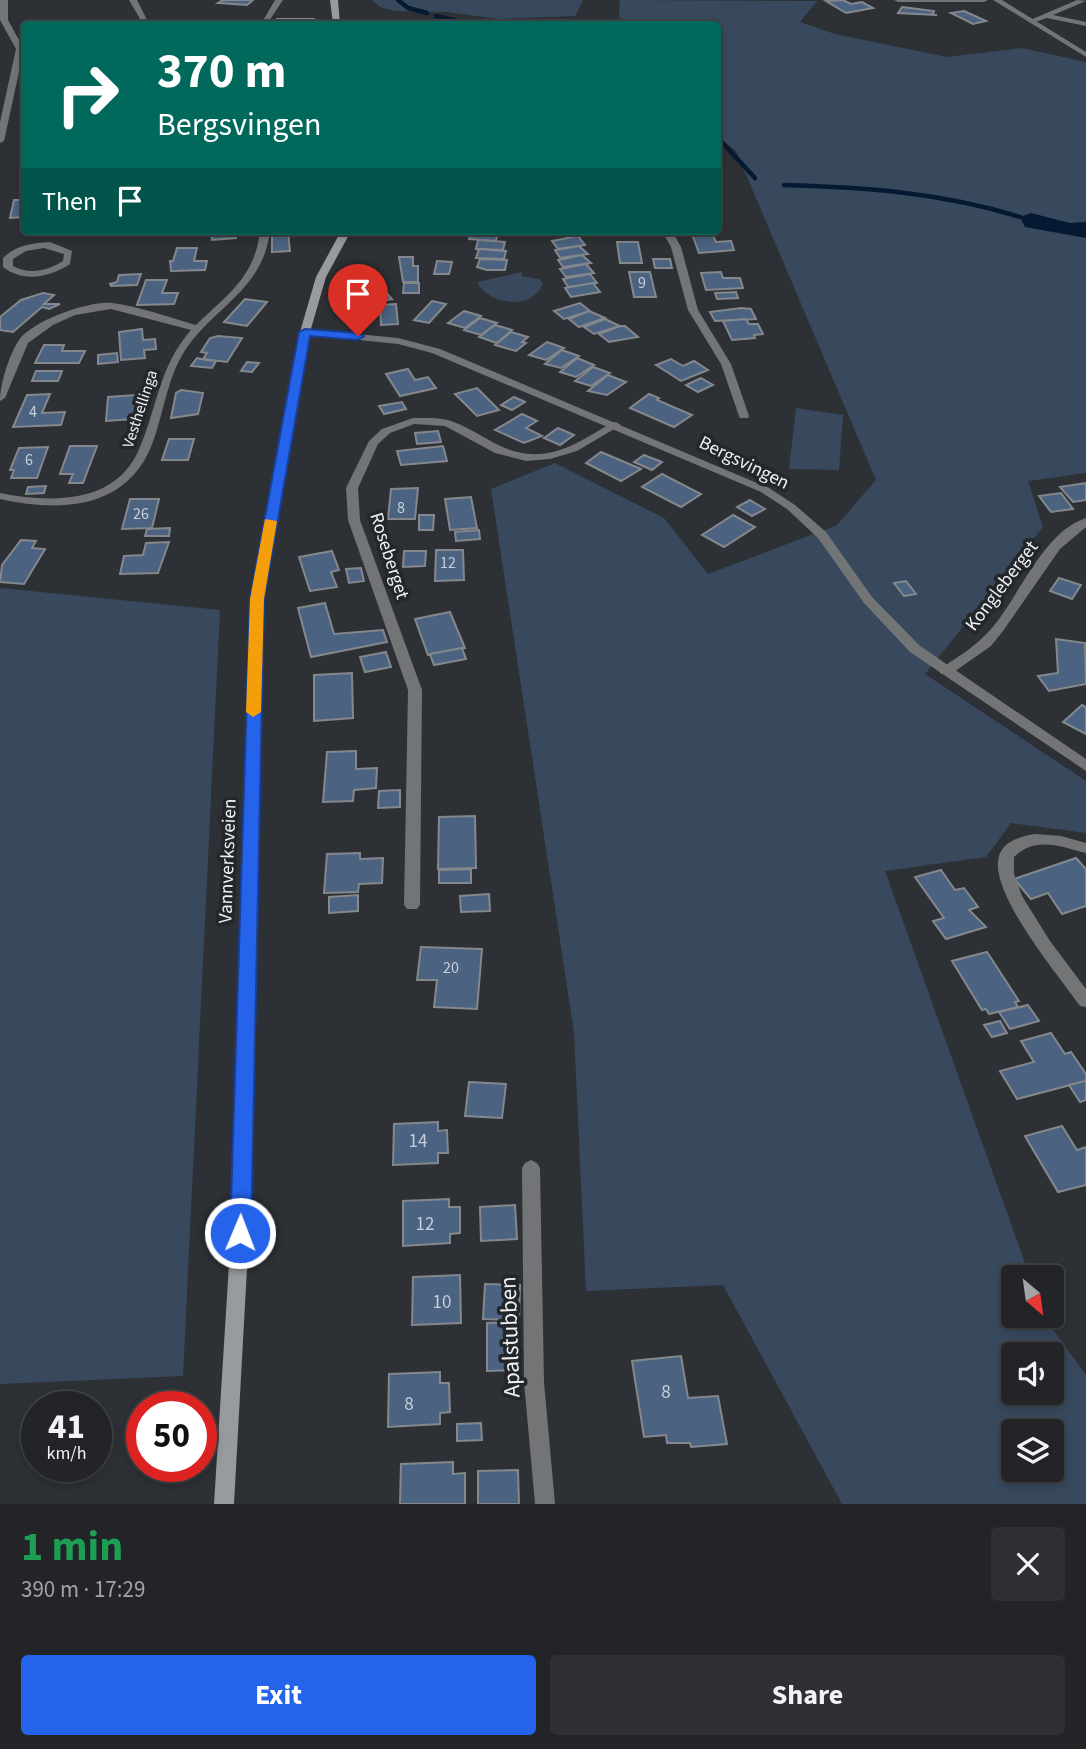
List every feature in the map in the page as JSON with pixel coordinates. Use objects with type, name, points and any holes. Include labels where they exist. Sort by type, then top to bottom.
[{"type":"main road","points":[[334,0],[337,21]]},
{"type":"main road","name":"Vannverksveien","points":[[224,1504],[240,1233],[257,599],[305,332],[321,277],[344,235]]},
{"type":"street","points":[[0,141],[20,49],[3,15],[4,0]]},
{"type":"street","points":[[133,0],[144,21]]},
{"type":"street","points":[[266,21],[279,0]]},
{"type":"street","points":[[898,0],[984,0]]},
{"type":"street","points":[[997,0],[1086,55]]},
{"type":"street","points":[[1032,21],[1083,0]]},
{"type":"street","points":[[1049,16],[1086,24]]},
{"type":"street","name":"Vesthellinga","points":[[0,496],[59,504],[84,500],[108,491],[141,460],[171,365],[197,328],[251,275],[263,249],[265,235]]},
{"type":"street","points":[[669,235],[676,247],[693,310],[726,364],[744,416]]},
{"type":"street","points":[[2,248],[13,253],[30,247],[50,245],[65,250],[69,257],[53,270],[21,273],[8,267],[6,262],[13,253]]},
{"type":"street","points":[[0,398],[24,341],[49,323],[73,312],[111,306],[197,328]]},
{"type":"street","name":"Bergsvingen","points":[[305,332],[398,341],[424,347],[746,480],[791,507],[835,550],[868,600],[893,629],[946,671],[1086,766]]},
{"type":"street","name":"Roseberget","points":[[412,905],[415,690],[354,520],[352,488],[373,443],[386,431],[413,421],[446,423],[499,452],[526,458],[550,456],[573,449],[615,425]]},
{"type":"street","name":"Kongleberget","points":[[946,671],[986,643],[1068,533],[1086,522]]},
{"type":"street","points":[[1086,848],[1042,839],[1026,841],[1008,850],[1003,857],[1002,867],[1012,894],[1086,1001]]},
{"type":"street","name":"Apalstubben","points":[[531,1168],[534,1382],[545,1504]]},
{"type":"shaded area","points":[[372,0],[583,0],[575,16],[498,19],[448,12],[395,11],[380,7]]},
{"type":"shaded area","points":[[620,0],[817,1],[800,22],[835,34],[947,57],[1022,48],[1086,62],[1086,473],[1028,481],[1043,527],[925,674],[1086,781],[1086,833],[1011,823],[986,857],[885,871],[1026,1265],[1001,1265],[1001,1328],[1052,1328],[1062,1342],[1001,1342],[1001,1405],[1064,1405],[1064,1345],[1086,1375],[1086,1504],[842,1504],[723,1285],[586,1291],[574,1032],[491,489],[555,463],[664,518],[708,574],[837,525],[876,480],[736,151],[721,139],[721,21],[622,21],[619,15]]},
{"type":"shaded area","points":[[1031,213],[1070,223],[1086,222],[1086,238],[1025,227],[1020,217]]},
{"type":"shaded area","points":[[522,272],[522,276],[539,279],[543,284],[529,299],[519,302],[499,300],[482,289],[477,282]]},
{"type":"shaded area","points":[[796,408],[843,415],[839,470],[789,469]]},
{"type":"shaded area","points":[[0,588],[220,610],[183,1376],[0,1384]]},
{"type":"building","points":[[223,0],[253,0],[247,5],[218,3]]},
{"type":"building","points":[[843,0],[851,4],[862,2],[873,8],[846,13],[826,1]]},
{"type":"building","points":[[902,7],[934,11],[932,15],[898,13]]},
{"type":"building","points":[[964,11],[986,21],[973,24],[951,13]]},
{"type":"building","points":[[277,19],[314,19],[313,21],[276,21]]},
{"type":"building","points":[[14,200],[21,200],[21,217],[10,218]]},
{"type":"building","points":[[211,235],[236,235],[236,238],[212,240]]},
{"type":"building","points":[[272,235],[288,235],[290,251],[272,252]]},
{"type":"building","points":[[470,235],[497,235],[496,241],[469,239]]},
{"type":"building","points":[[692,235],[713,235],[716,242],[731,241],[734,250],[699,253]]},
{"type":"building","points":[[578,236],[585,245],[558,249],[552,241]]},
{"type":"building","points":[[478,240],[505,242],[503,250],[476,249]]},
{"type":"building","points":[[617,242],[638,242],[642,263],[620,263]]},
{"type":"building","points":[[579,246],[588,254],[560,258],[555,250]]},
{"type":"building","points":[[177,248],[197,248],[194,261],[207,261],[205,270],[171,271],[170,261],[173,261]]},
{"type":"building","points":[[479,249],[506,251],[504,259],[476,258]]},
{"type":"building","points":[[582,255],[591,263],[563,267],[558,260]]},
{"type":"building","points":[[399,257],[413,257],[413,266],[418,266],[418,282],[403,282]]},
{"type":"building","points":[[480,259],[507,260],[505,270],[477,267]]},
{"type":"building","points":[[653,259],[670,259],[672,268],[655,268]]},
{"type":"building","points":[[437,261],[452,262],[449,274],[434,274]]},
{"type":"building","points":[[586,264],[594,273],[566,277],[560,269]]},
{"type":"building","points":[[629,272],[650,272],[656,297],[634,297]]},
{"type":"building","points":[[721,272],[723,278],[740,278],[743,288],[706,290],[701,273]]},
{"type":"building","points":[[141,274],[137,285],[110,284],[117,282],[119,275]]},
{"type":"building","points":[[590,274],[597,283],[568,287],[563,279]]},
{"type":"building","points":[[146,280],[167,280],[162,293],[178,293],[174,304],[137,305]]},
{"type":"building","points":[[404,283],[419,283],[419,293],[403,293]]},
{"type":"building","points":[[593,283],[600,292],[571,297],[565,288]]},
{"type":"building","points":[[384,290],[392,299],[377,302],[369,293]]},
{"type":"building","points":[[736,292],[738,298],[717,299],[715,293]]},
{"type":"building","points":[[43,293],[54,295],[44,304],[60,304],[49,309],[42,307],[13,332],[0,330],[0,317],[21,300]]},
{"type":"building","points":[[245,299],[267,302],[247,326],[224,322]]},
{"type":"building","points":[[432,301],[446,304],[429,323],[414,320]]},
{"type":"building","points":[[580,303],[590,311],[564,319],[554,311]]},
{"type":"building","points":[[396,304],[398,324],[381,325],[380,305]]},
{"type":"building","points":[[751,309],[756,319],[715,321],[710,312]]},
{"type":"building","points":[[464,311],[481,316],[465,328],[448,323]]},
{"type":"building","points":[[589,311],[605,318],[579,327],[569,319]]},
{"type":"building","points":[[480,318],[497,323],[481,335],[464,330]]},
{"type":"building","points":[[605,319],[620,326],[594,334],[584,327]]},
{"type":"building","points":[[746,319],[749,324],[758,324],[763,334],[754,335],[755,338],[732,340],[723,321]]},
{"type":"building","points":[[495,325],[512,330],[497,343],[479,337]]},
{"type":"building","points":[[625,326],[638,337],[609,342],[599,334]]},
{"type":"building","points":[[142,329],[143,340],[155,339],[156,349],[144,350],[145,358],[121,360],[119,332]]},
{"type":"building","points":[[511,332],[528,337],[522,342],[526,343],[516,351],[495,345]]},
{"type":"building","points":[[210,338],[242,338],[227,362],[203,359],[207,353],[201,352]]},
{"type":"building","points":[[547,342],[564,348],[546,360],[529,355]]},
{"type":"building","points":[[44,345],[64,345],[62,351],[85,351],[79,363],[35,363]]},
{"type":"building","points":[[562,350],[579,356],[561,368],[545,364]]},
{"type":"building","points":[[117,353],[118,362],[98,364],[98,355]]},
{"type":"building","points":[[197,358],[216,361],[212,368],[191,366]]},
{"type":"building","points":[[577,358],[594,365],[576,377],[560,372]]},
{"type":"building","points":[[671,359],[683,366],[694,361],[708,370],[681,381],[656,365]]},
{"type":"building","points":[[247,362],[259,363],[252,372],[241,371]]},
{"type":"building","points":[[593,367],[610,373],[591,386],[575,381]]},
{"type":"building","points":[[408,369],[415,380],[428,377],[436,388],[400,396],[386,374]]},
{"type":"building","points":[[36,371],[62,371],[58,381],[32,381]]},
{"type":"building","points":[[608,375],[626,382],[607,395],[588,391]]},
{"type":"building","points":[[701,378],[713,385],[698,392],[686,385]]},
{"type":"building","points":[[477,388],[499,410],[477,416],[455,394]]},
{"type":"building","points":[[181,390],[203,393],[198,414],[171,418],[176,393]]},
{"type":"building","points":[[50,394],[42,413],[65,412],[61,425],[13,427],[27,395]]},
{"type":"building","points":[[649,394],[692,415],[674,427],[630,408]]},
{"type":"building","points":[[136,395],[134,419],[106,421],[108,397]]},
{"type":"building","points":[[514,397],[525,402],[512,410],[501,405]]},
{"type":"building","points":[[402,402],[406,409],[384,414],[379,406]]},
{"type":"building","points":[[522,414],[537,421],[526,428],[542,436],[524,443],[495,430]]},
{"type":"building","points":[[558,428],[574,435],[560,445],[544,438]]},
{"type":"building","points":[[438,431],[441,442],[417,444],[415,433]]},
{"type":"building","points":[[169,439],[194,439],[188,460],[162,460]]},
{"type":"building","points":[[70,446],[97,446],[83,483],[69,483],[73,474],[60,474]]},
{"type":"building","points":[[443,446],[447,461],[401,465],[397,451]]},
{"type":"building","points":[[48,447],[37,478],[11,478],[14,470],[10,470],[19,448]]},
{"type":"building","points":[[601,452],[641,469],[621,481],[586,463]]},
{"type":"building","points":[[644,455],[662,462],[652,470],[634,462]]},
{"type":"building","points":[[662,474],[701,494],[681,507],[642,487]]},
{"type":"building","points":[[1086,483],[1086,500],[1073,502],[1060,487]]},
{"type":"building","points":[[46,486],[44,493],[26,494],[28,487]]},
{"type":"building","points":[[418,488],[415,519],[388,519],[391,489]]},
{"type":"building","points":[[1061,493],[1073,509],[1051,512],[1039,496]]},
{"type":"building","points":[[471,497],[477,528],[450,530],[445,499]]},
{"type":"building","points":[[130,499],[159,499],[152,528],[122,529]]},
{"type":"building","points":[[750,500],[765,509],[752,516],[737,507]]},
{"type":"building","points":[[419,515],[434,515],[433,530],[419,530]]},
{"type":"building","points":[[733,515],[755,527],[724,547],[702,535]]},
{"type":"building","points":[[170,528],[169,536],[145,536],[147,529]]},
{"type":"building","points":[[479,530],[480,539],[456,541],[455,532]]},
{"type":"building","points":[[21,540],[36,541],[32,548],[45,549],[24,584],[0,582],[2,565]]},
{"type":"building","points":[[169,542],[158,573],[120,574],[124,556],[143,555],[146,543]]},
{"type":"building","points":[[436,550],[463,550],[464,580],[435,581]]},
{"type":"building","points":[[332,551],[339,570],[331,572],[337,587],[310,591],[299,557]]},
{"type":"building","points":[[404,551],[426,551],[425,566],[403,567]]},
{"type":"building","points":[[361,568],[364,581],[349,583],[346,569]]},
{"type":"building","points":[[1059,578],[1081,585],[1072,599],[1050,591]]},
{"type":"building","points":[[906,581],[916,594],[904,596],[894,583]]},
{"type":"building","points":[[325,603],[334,634],[383,630],[387,642],[311,657],[298,608]]},
{"type":"building","points":[[450,612],[465,648],[428,655],[415,619]]},
{"type":"building","points":[[1056,639],[1085,643],[1086,684],[1049,691],[1038,676],[1058,673]]},
{"type":"building","points":[[462,648],[466,659],[434,665],[430,654]]},
{"type":"building","points":[[386,652],[391,667],[365,672],[360,657]]},
{"type":"building","points":[[352,673],[353,718],[314,721],[314,675]]},
{"type":"building","points":[[1082,705],[1086,707],[1086,734],[1063,722]]},
{"type":"building","points":[[356,751],[356,769],[377,768],[376,788],[354,790],[353,801],[323,802],[327,752]]},
{"type":"building","points":[[400,790],[400,807],[378,808],[379,791]]},
{"type":"building","points":[[475,816],[476,868],[438,869],[439,817]]},
{"type":"building","points":[[360,853],[360,859],[383,858],[382,883],[359,884],[358,892],[324,893],[327,854]]},
{"type":"building","points":[[1076,858],[1086,869],[1086,906],[1062,914],[1048,893],[1031,899],[1014,879]]},
{"type":"building","points":[[471,869],[471,883],[439,883],[439,870]]},
{"type":"building","points":[[941,870],[955,890],[964,888],[978,907],[969,910],[986,927],[946,939],[933,921],[944,918],[915,877]]},
{"type":"building","points":[[489,894],[490,911],[461,912],[460,896]]},
{"type":"building","points":[[358,895],[358,911],[329,913],[329,897]]},
{"type":"building","points":[[421,947],[482,949],[477,1009],[434,1007],[437,980],[417,980]]},
{"type":"building","points":[[987,952],[1019,1001],[1015,1002],[1018,1007],[989,1014],[986,1009],[982,1010],[952,961]]},
{"type":"building","points":[[1028,1005],[1039,1021],[1010,1029],[999,1012]]},
{"type":"building","points":[[1000,1021],[1007,1033],[992,1037],[984,1025]]},
{"type":"building","points":[[1051,1033],[1065,1054],[1071,1052],[1086,1074],[1086,1081],[1017,1099],[1000,1071],[1034,1062],[1021,1041]]},
{"type":"building","points":[[1086,1081],[1086,1100],[1080,1102],[1069,1085]]},
{"type":"building","points":[[469,1082],[506,1084],[502,1118],[465,1116]]},
{"type":"building","points":[[438,1122],[438,1131],[447,1130],[448,1153],[438,1153],[438,1163],[393,1165],[394,1124]]},
{"type":"building","points":[[1062,1126],[1077,1150],[1086,1147],[1086,1185],[1058,1192],[1025,1136]]},
{"type":"building","points":[[449,1199],[449,1207],[460,1207],[460,1233],[450,1234],[450,1243],[403,1246],[403,1201]]},
{"type":"building","points":[[515,1205],[517,1239],[481,1241],[480,1207]]},
{"type":"building","points":[[460,1275],[461,1323],[412,1325],[413,1277]]},
{"type":"building","points":[[485,1284],[520,1285],[519,1320],[483,1319]]},
{"type":"building","points":[[510,1322],[511,1340],[517,1340],[518,1370],[487,1371],[487,1323]]},
{"type":"building","points":[[681,1356],[688,1398],[718,1396],[727,1444],[691,1447],[690,1443],[667,1443],[666,1435],[644,1437],[632,1361]]},
{"type":"building","points":[[440,1372],[440,1383],[449,1383],[450,1412],[440,1413],[440,1424],[388,1427],[389,1374]]},
{"type":"building","points":[[481,1423],[482,1440],[457,1441],[457,1424]]},
{"type":"building","points":[[453,1462],[453,1474],[465,1473],[465,1504],[400,1504],[401,1464]]},
{"type":"building","points":[[518,1470],[519,1504],[478,1504],[478,1471]]},
{"type":"waterway","points":[[398,0],[408,8],[427,13]]},
{"type":"waterway","points":[[436,16],[457,21]]},
{"type":"waterway","points":[[721,141],[755,178]]},
{"type":"waterway","points":[[784,185],[904,193],[962,202],[1020,217]]},
{"type":"slow traffic","points":[[253,712],[257,599],[270,521]]},
{"type":"route","points":[[240,1233],[257,599],[305,332],[358,336]]}]
